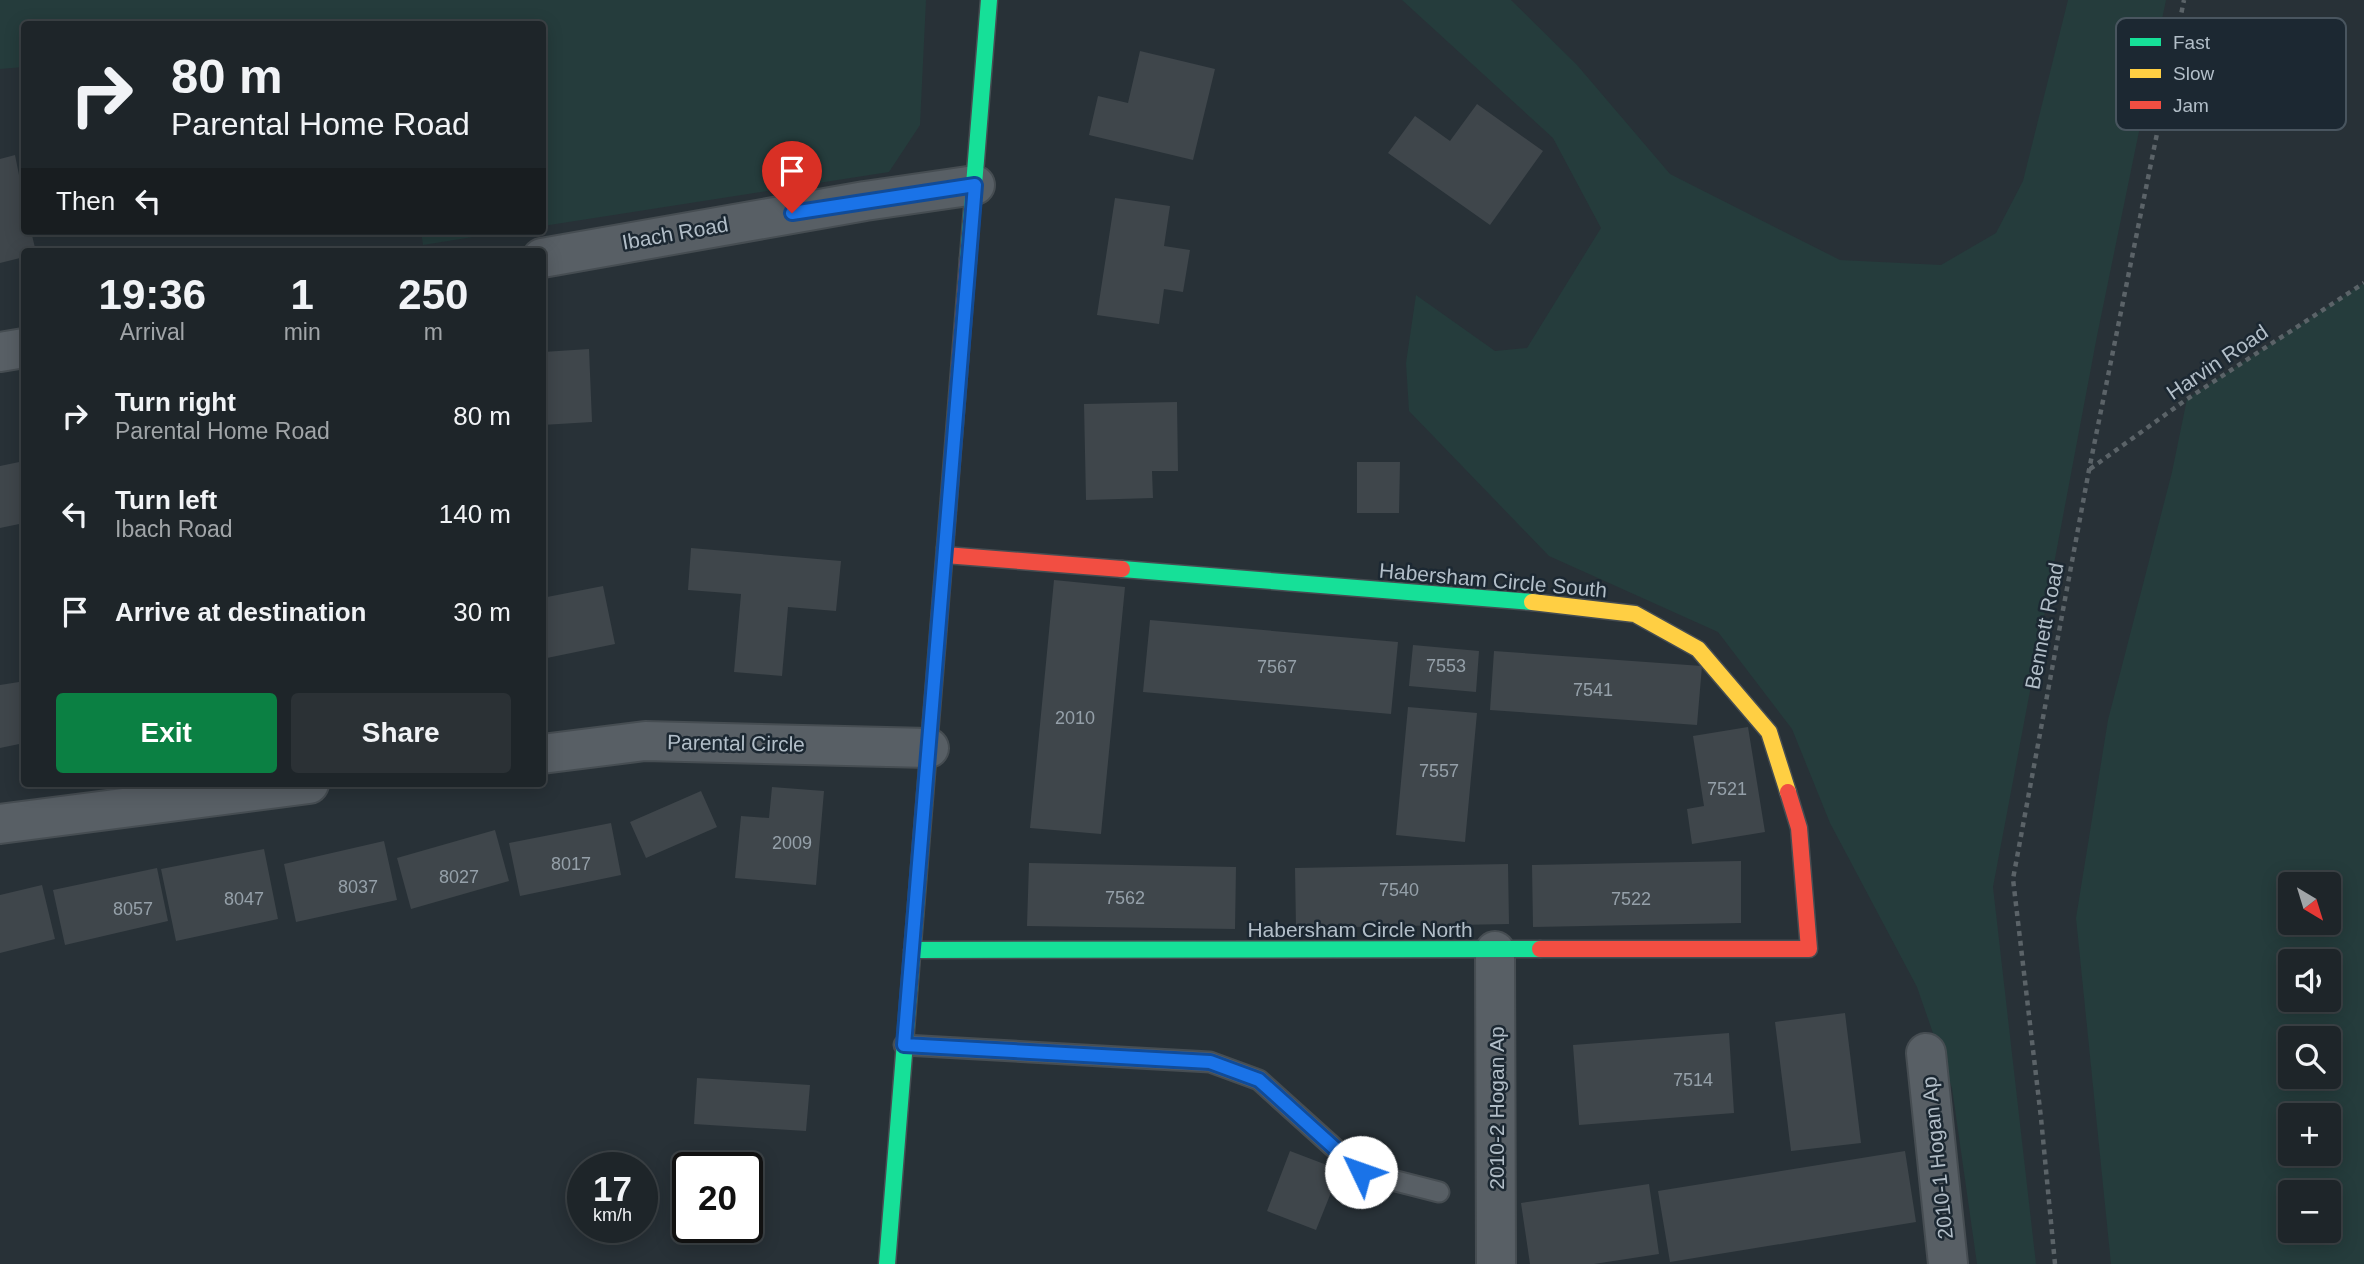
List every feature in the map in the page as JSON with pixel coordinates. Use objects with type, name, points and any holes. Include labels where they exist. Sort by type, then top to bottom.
[{"type":"street","points":[[887,1264],[989,0]]},
{"type":"street","name":"Ibach Road","points":[[546,257],[708,227],[975,185]]},
{"type":"street","points":[[0,352],[21,348]]},
{"type":"street","name":"Habersham Circle South","points":[[945,555],[1576,606],[1635,614],[1698,649],[1769,732],[1799,828],[1809,949]]},
{"type":"street","name":"Parental Circle","points":[[546,753],[645,741],[929,748]]},
{"type":"street","points":[[0,824],[286,787]]},
{"type":"street","name":"Habersham Circle North","points":[[912,950],[1809,949]]},
{"type":"street","name":"2010-2 Hogan Ap","points":[[1495,951],[1496,1264]]},
{"type":"street","name":"2010-1 Hogan Ap","points":[[1926,1053],[1948,1264]]},
{"type":"lane","points":[[904,1045],[1210,1062],[1259,1080],[1361,1172],[1439,1192]]},
{"type":"path","name":"Bennett Road","points":[[2180,18],[2184,0]]},
{"type":"path","name":"Bennett Road","points":[[2055,1264],[2013,879],[2089,470],[2158,130]]},
{"type":"path","name":"Harvin Road","points":[[2089,470],[2187,399],[2364,283]]},
{"type":"green space","points":[[0,0],[926,0],[920,125],[889,172],[546,226],[546,21],[21,21],[21,67],[0,69]]},
{"type":"green space","points":[[1402,0],[1511,0],[1577,65],[1670,174],[1840,260],[1941,265],[1996,233],[2023,181],[2068,0],[2166,0],[2162,18],[2116,18],[2116,130],[2139,130],[2097,336],[1993,887],[2036,1264],[1977,1264],[1952,1088],[1917,987],[1830,823],[1792,729],[1718,632],[1549,556],[1409,411],[1406,363],[1416,295],[1495,351],[1527,348],[1601,228],[1553,138]]},
{"type":"green space","points":[[422,235],[485,235],[423,245]]},
{"type":"green space","points":[[2364,283],[2364,1264],[2111,1264],[2076,918],[2108,720],[2172,472],[2187,399]]},
{"type":"building","points":[[1140,51],[1215,69],[1193,160],[1089,135],[1098,96],[1128,103]]},
{"type":"building","points":[[1477,104],[1543,151],[1490,225],[1388,153],[1415,116],[1450,141]]},
{"type":"building","points":[[15,155],[21,185],[21,235],[32,235],[35,248],[21,248],[21,258],[0,263],[0,159]]},
{"type":"building","points":[[1115,198],[1170,206],[1164,246],[1190,250],[1183,292],[1164,289],[1159,324],[1097,315]]},
{"type":"building","points":[[589,349],[592,422],[546,425],[546,352]]},
{"type":"building","points":[[1177,402],[1178,471],[1152,471],[1153,498],[1086,500],[1084,404]]},
{"type":"building","points":[[21,462],[21,524],[0,528],[0,466]]},
{"type":"building","points":[[1357,462],[1400,462],[1399,513],[1357,513]]},
{"type":"building","points":[[691,548],[841,561],[836,611],[788,607],[782,676],[734,672],[741,594],[688,590]]},
{"type":"building","points":[[1054,580],[1125,587],[1101,834],[1030,828]]},
{"type":"building","points":[[603,586],[615,644],[546,658],[546,597]]},
{"type":"building","points":[[1150,620],[1398,642],[1391,714],[1143,692]]},
{"type":"building","points":[[1413,645],[1479,651],[1476,692],[1409,686]]},
{"type":"building","points":[[1494,651],[1702,666],[1697,725],[1490,710]]},
{"type":"building","points":[[19,682],[21,744],[0,748],[0,685]]},
{"type":"building","points":[[1408,707],[1477,713],[1465,842],[1396,835]]},
{"type":"building","points":[[1748,727],[1765,832],[1692,844],[1687,809],[1704,806],[1693,736]]},
{"type":"building","points":[[772,787],[824,791],[816,885],[735,878],[741,816],[769,818]]},
{"type":"building","points":[[701,791],[717,827],[646,858],[630,822]]},
{"type":"building","points":[[611,823],[621,875],[520,896],[509,843]]},
{"type":"building","points":[[495,830],[509,881],[411,909],[397,858]]},
{"type":"building","points":[[384,841],[397,900],[296,922],[284,864]]},
{"type":"building","points":[[264,849],[278,919],[176,941],[161,869]]},
{"type":"building","points":[[1741,861],[1741,923],[1533,927],[1532,865]]},
{"type":"building","points":[[1029,863],[1236,867],[1235,929],[1027,926]]},
{"type":"building","points":[[1508,864],[1509,924],[1296,928],[1295,868]]},
{"type":"building","points":[[157,868],[168,921],[65,945],[53,890]]},
{"type":"building","points":[[42,885],[55,939],[0,953],[0,895]]},
{"type":"building","points":[[1845,1013],[1861,1143],[1791,1151],[1775,1022]]},
{"type":"building","points":[[1729,1033],[1734,1113],[1579,1125],[1573,1045]]},
{"type":"building","points":[[697,1078],[810,1085],[806,1131],[694,1124]]},
{"type":"building","points":[[1290,1151],[1340,1170],[1316,1230],[1267,1211]]},
{"type":"building","points":[[1905,1151],[1916,1222],[1670,1262],[1658,1191]]},
{"type":"building","points":[[1649,1184],[1659,1254],[1594,1264],[1530,1264],[1521,1203]]},
{"type":"traffic: fast","points":[[968,259],[989,0]]},
{"type":"traffic: fast","points":[[887,1264],[945,548]]},
{"type":"traffic: fast","points":[[1122,569],[1532,602]]},
{"type":"traffic: fast","points":[[912,950],[1540,949]]},
{"type":"traffic: slow","points":[[1532,602],[1635,614],[1698,649],[1769,732],[1788,792]]},
{"type":"traffic: jam","points":[[945,548],[968,259]]},
{"type":"traffic: jam","points":[[945,555],[1122,569]]},
{"type":"traffic: jam","points":[[1540,949],[1809,949],[1799,828],[1788,792]]},
{"type":"route","points":[[792,213],[975,185],[904,1045],[1210,1062],[1259,1080],[1361,1172]]}]
